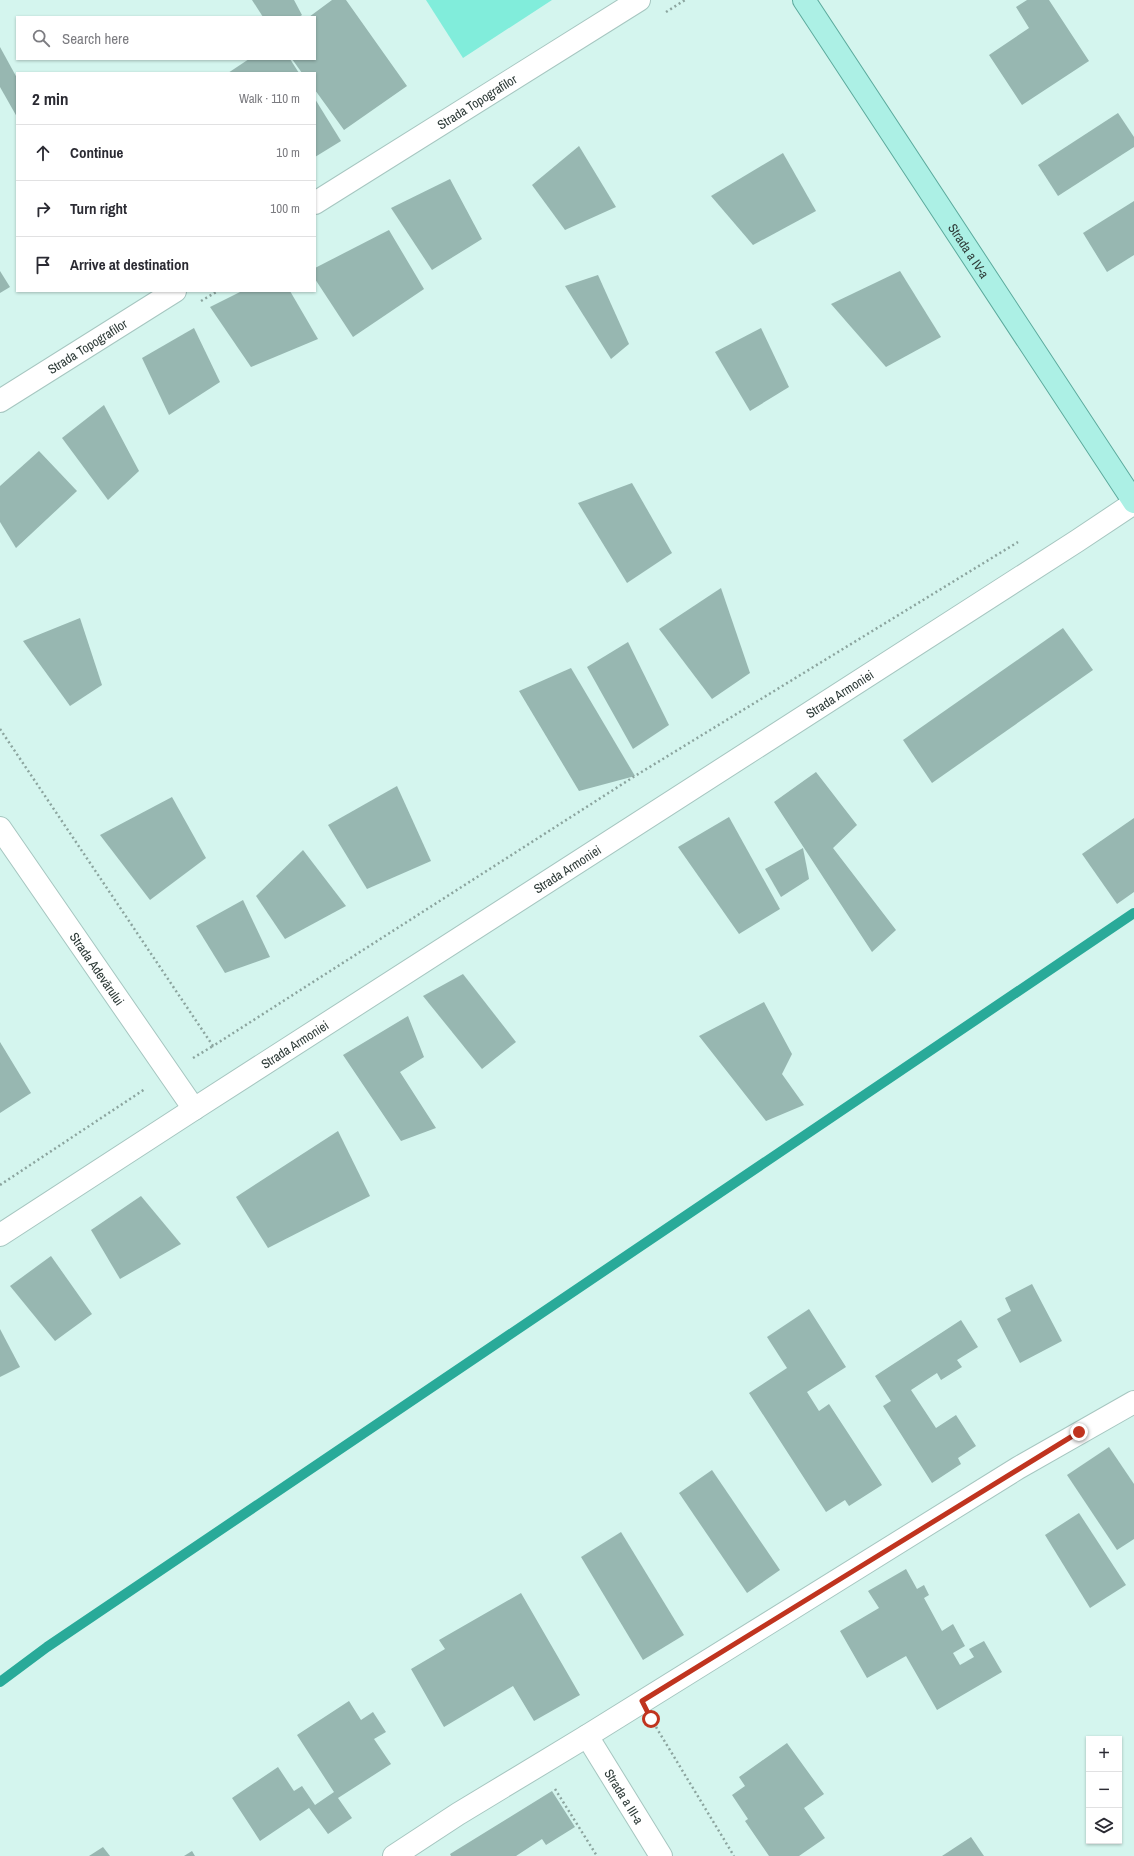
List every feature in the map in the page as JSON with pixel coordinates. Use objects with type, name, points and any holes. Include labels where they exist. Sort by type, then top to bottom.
[{"type":"main road","name":"Strada a IV-a","points":[[804,0],[1134,502]]},
{"type":"street","name":"Strada Topografilor","points":[[316,202],[639,0]]},
{"type":"street","name":"Strada Topografilor","points":[[0,401],[173,292]]},
{"type":"street","name":"Strada Armoniei","points":[[0,1236],[194,1109],[1077,541],[1134,502]]},
{"type":"street","name":"Strada Adevărului","points":[[0,828],[194,1109]]},
{"type":"street","points":[[394,1856],[458,1814],[587,1736],[1018,1468],[1134,1402]]},
{"type":"street","name":"Strada a III-a","points":[[587,1736],[661,1856]]},
{"type":"path","points":[[0,729],[213,1046],[635,776],[1021,540]]},
{"type":"path","points":[[0,1185],[150,1085]]},
{"type":"path","points":[[642,1701],[651,1719],[734,1856]]},
{"type":"path","points":[[552,1784],[597,1856]]},
{"type":"green space","points":[[426,0],[552,0],[463,58]]},
{"type":"building","points":[[252,0],[294,0],[302,15],[300,16],[262,16]]},
{"type":"building","points":[[332,0],[346,0],[407,86],[344,130],[316,91],[316,72],[301,72],[293,60],[316,60],[316,16],[310,16]]},
{"type":"building","points":[[1027,0],[1049,0],[1089,61],[1022,105],[989,55],[1029,28],[1016,7]]},
{"type":"building","points":[[0,47],[16,76],[16,115],[0,87]]},
{"type":"building","points":[[248,60],[291,60],[298,72],[230,72]]},
{"type":"building","points":[[316,101],[341,141],[316,156]]},
{"type":"building","points":[[1118,113],[1134,137],[1134,147],[1058,196],[1038,165]]},
{"type":"building","points":[[579,146],[616,207],[565,230],[532,185]]},
{"type":"building","points":[[783,153],[816,211],[753,245],[711,196]]},
{"type":"building","points":[[450,179],[482,239],[432,270],[391,208]]},
{"type":"building","points":[[1134,201],[1134,255],[1107,272],[1083,233]]},
{"type":"building","points":[[389,230],[424,289],[353,337],[316,281],[316,267]]},
{"type":"building","points":[[0,271],[10,287],[0,293]]},
{"type":"building","points":[[900,271],[941,337],[886,367],[831,304]]},
{"type":"building","points":[[598,275],[629,344],[611,359],[565,286]]},
{"type":"building","points":[[240,292],[291,292],[318,339],[251,367],[210,307]]},
{"type":"building","points":[[194,328],[220,382],[169,415],[142,358]]},
{"type":"building","points":[[761,328],[789,387],[750,411],[715,352]]},
{"type":"building","points":[[104,405],[139,471],[108,500],[62,438]]},
{"type":"building","points":[[39,451],[77,491],[16,548],[0,522],[0,486]]},
{"type":"building","points":[[632,483],[672,553],[627,583],[578,503]]},
{"type":"building","points":[[721,588],[750,673],[712,699],[659,629]]},
{"type":"building","points":[[80,618],[102,685],[70,706],[23,641]]},
{"type":"building","points":[[1063,628],[1093,670],[932,783],[903,740]]},
{"type":"building","points":[[628,642],[669,725],[633,749],[587,667]]},
{"type":"building","points":[[571,668],[635,776],[579,791],[519,691]]},
{"type":"building","points":[[816,772],[857,825],[833,848],[896,930],[872,952],[774,802]]},
{"type":"building","points":[[397,786],[431,861],[367,889],[328,825]]},
{"type":"building","points":[[172,797],[206,858],[150,900],[100,835]]},
{"type":"building","points":[[729,817],[780,909],[739,934],[678,847]]},
{"type":"building","points":[[1134,818],[1134,892],[1117,904],[1082,854]]},
{"type":"building","points":[[803,848],[809,879],[781,897],[765,869]]},
{"type":"building","points":[[303,850],[346,906],[285,939],[256,896]]},
{"type":"building","points":[[243,900],[270,957],[225,973],[196,926]]},
{"type":"building","points":[[463,974],[516,1042],[482,1069],[423,996]]},
{"type":"building","points":[[764,1002],[792,1054],[782,1074],[804,1105],[766,1121],[699,1036]]},
{"type":"building","points":[[408,1016],[424,1057],[400,1072],[436,1128],[401,1141],[343,1055]]},
{"type":"building","points":[[0,1042],[31,1093],[0,1113]]},
{"type":"building","points":[[338,1131],[370,1196],[268,1248],[236,1197]]},
{"type":"building","points":[[141,1196],[181,1244],[120,1279],[91,1230]]},
{"type":"building","points":[[51,1256],[92,1314],[55,1341],[10,1286]]},
{"type":"building","points":[[1032,1284],[1062,1341],[1020,1363],[997,1319],[1011,1311],[1005,1298]]},
{"type":"building","points":[[809,1309],[846,1367],[807,1392],[819,1411],[829,1404],[882,1485],[849,1506],[845,1500],[826,1512],[749,1393],[787,1368],[767,1337]]},
{"type":"building","points":[[961,1320],[978,1347],[957,1360],[962,1367],[941,1380],[937,1373],[911,1390],[936,1428],[956,1415],[976,1446],[958,1458],[961,1464],[932,1483],[883,1406],[891,1401],[875,1376]]},
{"type":"building","points":[[0,1329],[20,1367],[0,1377]]},
{"type":"building","points":[[1109,1447],[1134,1484],[1134,1539],[1117,1550],[1067,1475]]},
{"type":"building","points":[[712,1470],[780,1570],[747,1593],[679,1493]]},
{"type":"building","points":[[1079,1513],[1126,1585],[1090,1608],[1045,1535]]},
{"type":"building","points":[[621,1532],[684,1635],[643,1660],[581,1557]]},
{"type":"building","points":[[906,1569],[917,1589],[924,1585],[929,1595],[924,1598],[942,1631],[953,1624],[965,1646],[953,1653],[960,1665],[974,1657],[969,1649],[984,1641],[1002,1672],[937,1710],[906,1656],[867,1678],[840,1631],[879,1608],[868,1591]]},
{"type":"building","points":[[521,1593],[580,1695],[534,1721],[513,1686],[444,1727],[411,1669],[445,1649],[439,1640]]},
{"type":"building","points":[[349,1701],[361,1720],[373,1712],[386,1732],[374,1739],[391,1764],[338,1798],[352,1818],[328,1834],[309,1808],[260,1841],[232,1798],[278,1767],[294,1791],[302,1786],[315,1805],[334,1792],[297,1735]]},
{"type":"building","points":[[787,1743],[824,1794],[804,1808],[825,1838],[799,1856],[769,1856],[745,1821],[748,1819],[732,1795],[745,1786],[739,1777]]},
{"type":"building","points":[[552,1791],[575,1827],[546,1845],[542,1839],[516,1856],[451,1856],[450,1854]]},
{"type":"building","points":[[971,1837],[984,1856],[942,1856]]},
{"type":"building","points":[[103,1847],[110,1856],[89,1856]]},
{"type":"building","points":[[192,1851],[195,1856],[184,1856]]},
{"type":"waterway","points":[[0,1682],[47,1647],[1134,913]]},
{"type":"route","points":[[651,1719],[642,1701],[849,1572],[1079,1432]]}]
